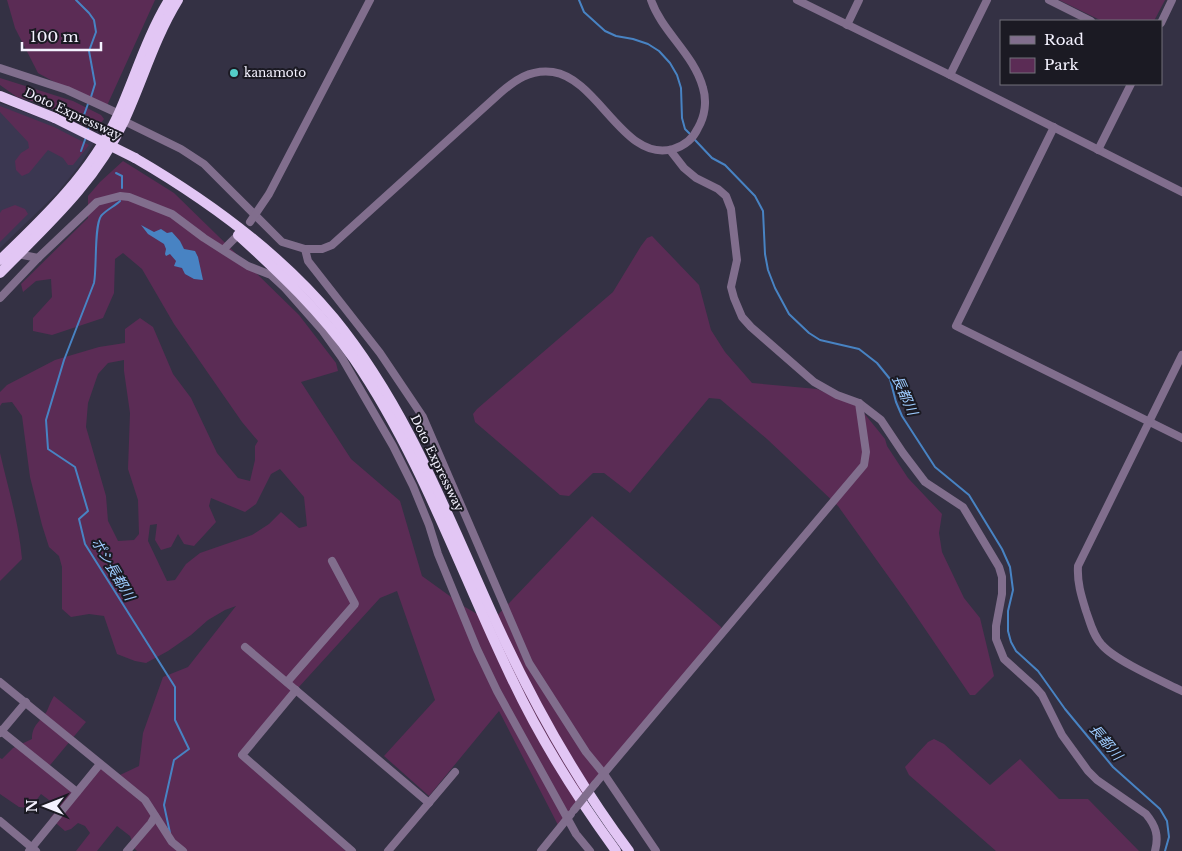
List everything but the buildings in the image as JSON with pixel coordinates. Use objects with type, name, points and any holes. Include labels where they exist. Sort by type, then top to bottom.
[{"type":"highway","points":[[0,260],[45,217],[87,168],[119,116],[158,18],[169,0]]},
{"type":"highway","points":[[0,273],[74,197],[95,170],[164,23],[178,0]]},
{"type":"highway","name":"Doto Expressway","points":[[0,96],[55,118],[135,158],[203,200],[274,256],[306,286],[334,318],[360,353],[398,411],[428,468],[491,611],[546,724],[576,776],[629,851]]},
{"type":"highway","name":"Doto Expressway","points":[[135,158],[208,210],[268,262],[299,292],[354,359],[388,415],[419,473],[507,669],[538,730],[568,783],[616,851]]},
{"type":"street","points":[[253,219],[274,185],[370,0]]},
{"type":"street","points":[[0,68],[67,90],[181,149],[204,164],[253,219],[282,242],[305,249],[322,250],[332,245],[499,94],[526,74],[554,72],[564,76],[590,95],[628,135],[641,145],[654,150],[670,150],[686,143],[694,136],[702,121],[705,107],[703,88],[694,67],[659,18],[650,0]]},
{"type":"street","points":[[797,0],[1182,192]]},
{"type":"street","points":[[847,24],[860,0]]},
{"type":"street","points":[[950,75],[987,0]]},
{"type":"street","points":[[1049,0],[1089,20]]},
{"type":"street","points":[[1162,21],[1172,0]]},
{"type":"street","points":[[1098,150],[1130,85]]},
{"type":"street","points":[[1054,127],[956,326],[1182,438]]},
{"type":"street","points":[[670,150],[684,168],[696,178],[718,189],[726,196],[731,209],[737,260],[731,287],[742,317],[814,382],[837,395],[859,403],[881,420],[925,482],[958,502],[969,515],[999,568],[1002,577],[1002,594],[996,626],[996,639],[1004,658],[1042,695],[1062,735],[1096,780],[1146,814],[1156,831],[1157,842],[1155,851]]},
{"type":"street","points":[[0,298],[38,258],[97,202],[120,196],[129,197],[172,214],[204,238],[248,266],[270,275],[285,288],[322,330],[365,395],[413,486],[455,598],[497,691],[576,834],[590,851]]},
{"type":"street","points":[[224,249],[235,238]]},
{"type":"street","points":[[305,249],[308,261],[374,345],[423,417],[529,663],[586,752],[604,774],[656,851]]},
{"type":"street","points":[[18,254],[38,258]]},
{"type":"street","points":[[1182,355],[1078,566],[1078,584],[1092,628],[1101,645],[1115,656],[1182,691]]},
{"type":"street","points":[[541,851],[864,465],[866,452],[859,403]]},
{"type":"street","points":[[288,682],[355,604],[332,561]]},
{"type":"street","points":[[245,647],[429,803]]},
{"type":"street","points":[[0,682],[145,800],[172,842],[183,851]]},
{"type":"street","points":[[296,690],[242,755],[352,851]]},
{"type":"street","points":[[26,702],[0,731],[77,792]]},
{"type":"street","points":[[0,822],[32,850],[100,764]]},
{"type":"street","points":[[388,851],[455,772]]},
{"type":"street","points":[[126,851],[152,823],[155,816]]},
{"type":"shaded area","points":[[0,103],[52,122],[95,141],[79,166],[57,193],[0,248]]},
{"type":"green space","points":[[7,0],[155,0],[105,110],[38,73],[15,28]]},
{"type":"green space","points":[[1059,0],[1165,0],[1155,20],[1100,20]]},
{"type":"green space","points":[[0,78],[73,101],[101,115],[104,119],[95,131],[43,104],[17,97],[0,85]]},
{"type":"green space","points":[[0,106],[54,127],[89,145],[73,165],[68,165],[63,158],[48,150],[29,173],[22,176],[16,170],[15,161],[21,153],[29,148],[28,142],[0,112]]},
{"type":"green space","points":[[123,161],[174,193],[299,315],[336,363],[338,371],[301,382],[351,459],[400,501],[422,576],[465,607],[491,622],[592,516],[721,627],[721,632],[558,825],[499,711],[429,796],[384,756],[435,700],[397,591],[380,598],[237,755],[346,851],[137,851],[130,836],[117,826],[97,851],[76,851],[90,833],[85,826],[78,823],[65,831],[50,818],[58,809],[57,806],[41,794],[27,808],[19,807],[0,794],[0,758],[2,759],[13,748],[32,739],[35,727],[47,711],[54,696],[86,722],[46,770],[77,795],[100,768],[120,775],[139,766],[143,733],[163,677],[188,667],[236,606],[208,620],[168,651],[146,663],[117,654],[104,616],[89,614],[71,617],[62,609],[62,567],[59,556],[49,547],[42,525],[30,477],[22,416],[12,402],[2,403],[0,406],[0,392],[7,385],[55,360],[99,347],[125,343],[125,329],[140,318],[153,327],[173,374],[191,398],[217,453],[238,478],[250,481],[255,460],[255,446],[258,441],[242,422],[174,324],[142,269],[123,253],[115,259],[114,293],[103,318],[52,335],[33,331],[33,318],[52,297],[51,279],[36,281],[23,292],[21,284],[88,218],[88,196]],"holes":[[[124,360],[130,413],[128,469],[138,500],[139,534],[134,540],[118,541],[108,521],[106,496],[86,427],[88,403],[98,374],[108,363]],[[280,469],[304,497],[307,526],[299,528],[281,512],[269,524],[252,535],[200,553],[186,564],[175,580],[167,581],[148,541],[150,525],[157,524],[155,540],[161,550],[171,547],[178,534],[184,544],[194,546],[216,522],[209,506],[211,498],[245,512],[256,504],[271,474]]]},
{"type":"green space","points":[[15,205],[25,209],[28,214],[0,242],[0,213],[2,210]]},
{"type":"green space","points":[[652,236],[699,285],[711,330],[725,352],[752,383],[817,389],[859,407],[885,439],[887,446],[908,478],[942,514],[939,533],[942,552],[964,598],[980,618],[994,676],[975,695],[970,695],[838,506],[767,439],[720,399],[709,398],[630,493],[604,473],[593,473],[569,496],[560,495],[475,422],[473,414],[477,409],[613,292],[641,246],[647,238]]},
{"type":"green space","points":[[0,453],[16,519],[22,559],[0,581]]},
{"type":"green space","points":[[934,739],[944,744],[990,785],[1020,759],[1059,799],[1088,799],[1139,851],[996,851],[909,775],[905,767],[928,742]]},
{"type":"water","points":[[141,225],[154,232],[161,229],[167,233],[172,232],[184,249],[195,251],[203,280],[194,279],[185,274],[182,268],[174,266],[176,261],[170,254],[166,256],[164,244],[148,234]]},
{"type":"waterway","name":"ポシ長都川","points":[[76,0],[94,20],[96,32],[89,51],[95,84],[91,97]]},
{"type":"waterway","name":"長都川","points":[[579,0],[584,12],[605,31],[616,36],[648,44],[659,51],[670,63],[677,75],[681,88],[682,118],[685,129],[690,134]]},
{"type":"waterway","name":"ポシ長都川","points":[[88,130],[89,127],[84,115],[89,101]]},
{"type":"waterway","name":"ポシ長都川","points":[[81,151],[86,137]]},
{"type":"waterway","name":"長都川","points":[[695,140],[712,158],[725,165],[755,196],[763,211],[765,254],[768,270],[789,314],[809,333],[820,340],[859,349],[877,363],[890,379],[902,416],[935,467],[969,495],[1002,549],[1010,567],[1013,590],[1008,611],[1008,631],[1011,642],[1016,651],[1038,671],[1065,709],[1113,767],[1160,809],[1167,821],[1169,837],[1165,851]]},
{"type":"waterway","name":"ポシ長都川","points":[[116,173],[122,176],[122,188]]},
{"type":"waterway","name":"ポシ長都川","points":[[120,201],[103,214],[99,221],[96,238],[94,283],[64,360],[46,420],[48,449],[75,467],[88,511],[79,519],[85,544],[175,687],[175,720],[189,749],[174,760],[164,805],[170,833]]},
{"type":"place","name":"kanamoto","points":[[234,73]]}]
